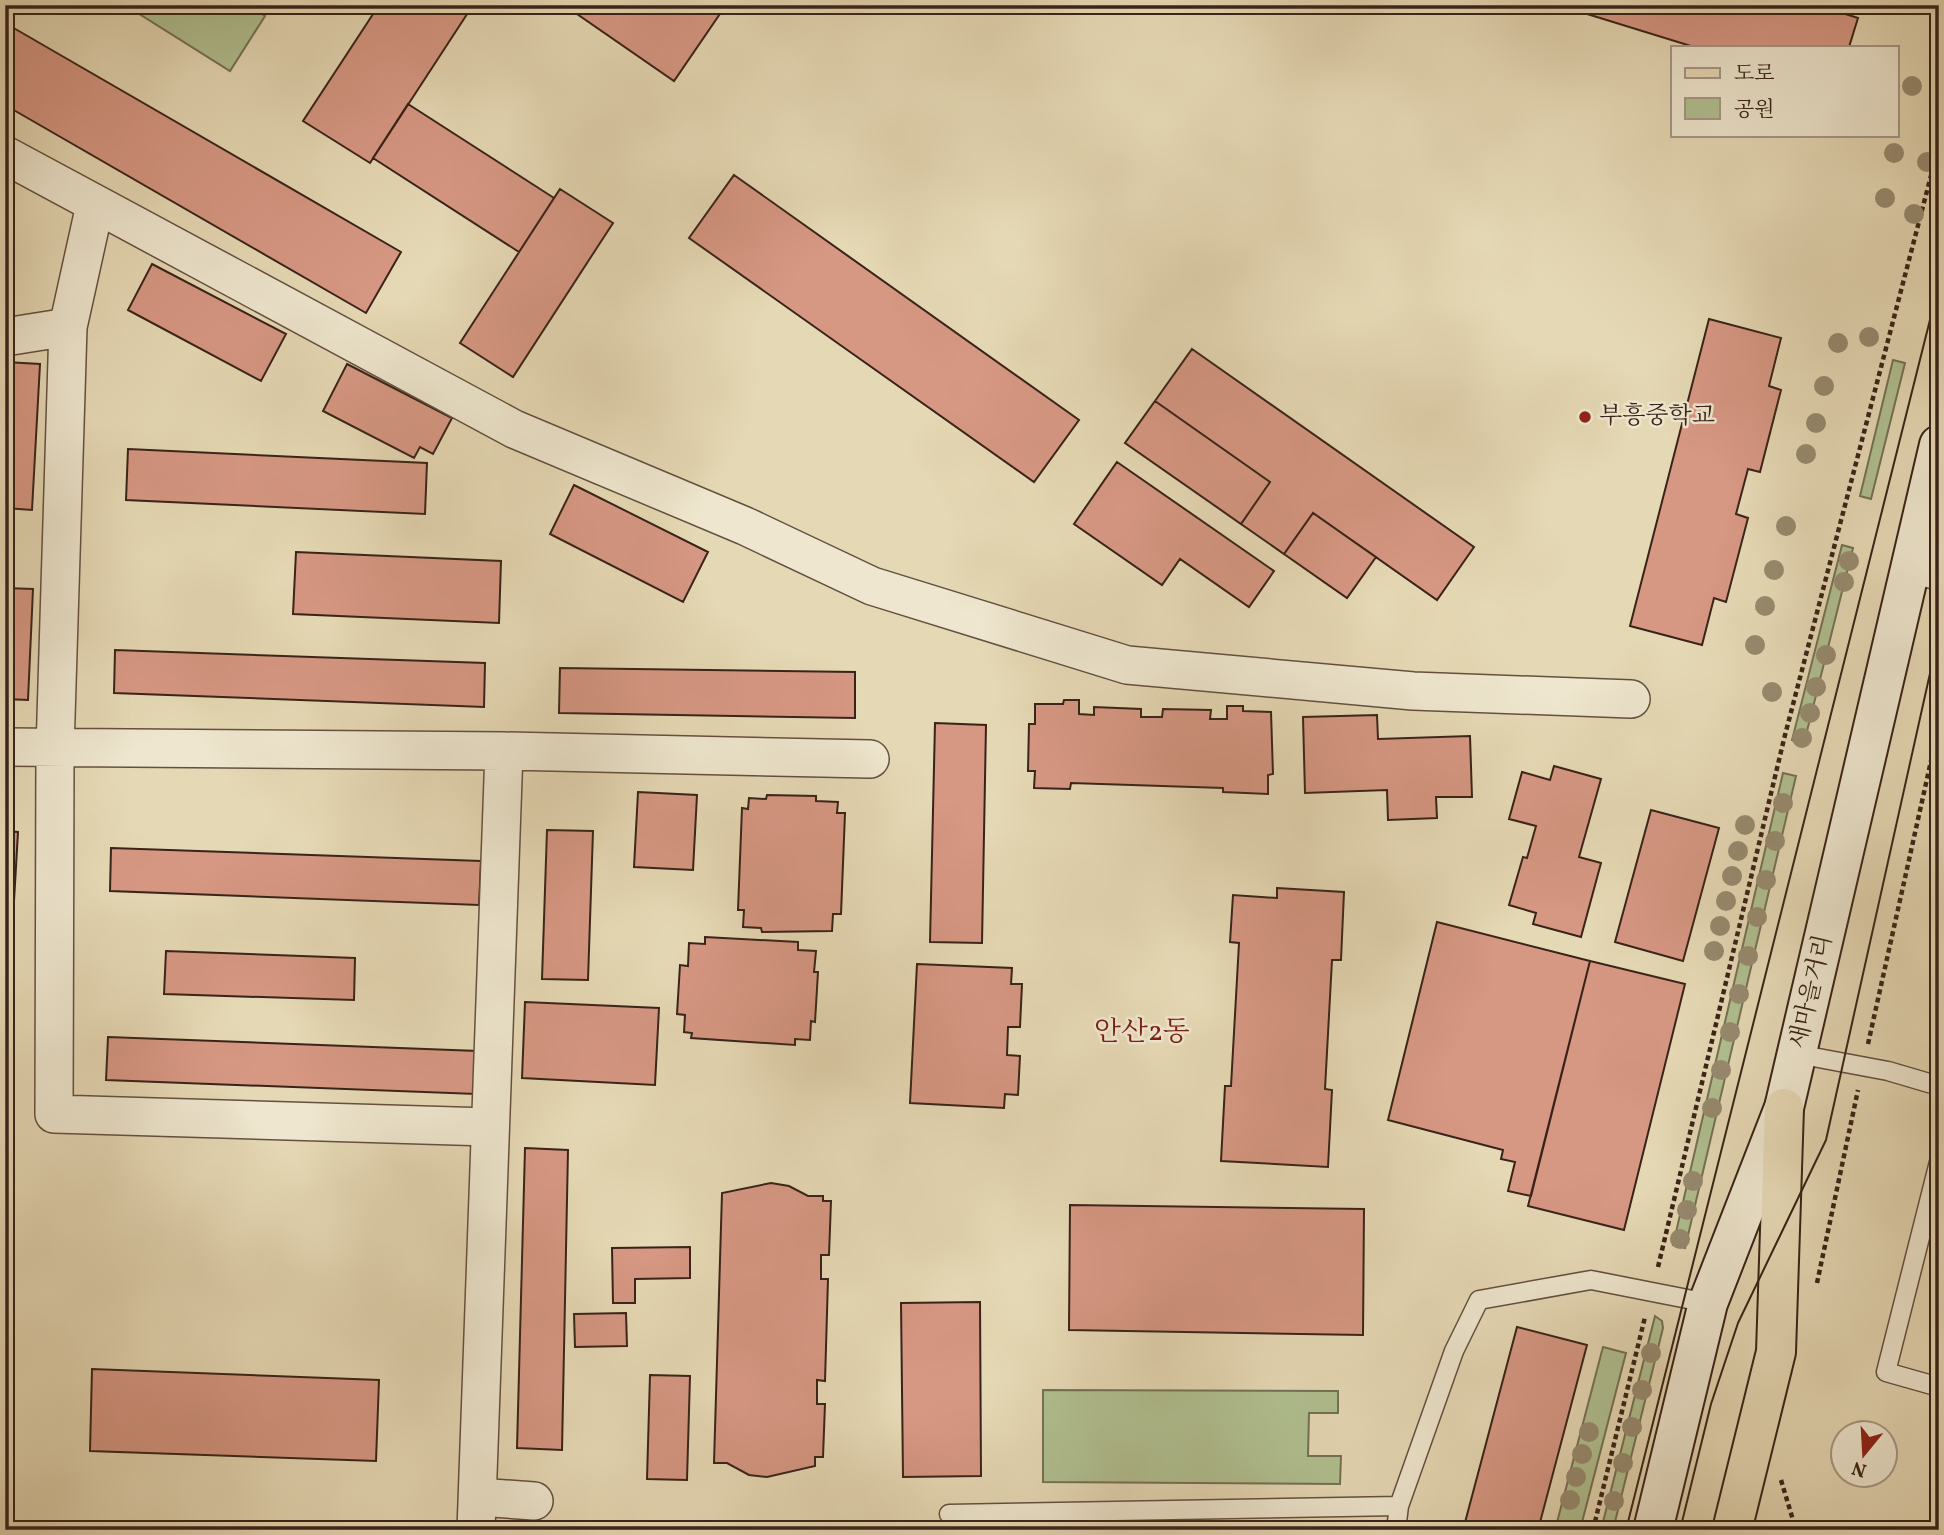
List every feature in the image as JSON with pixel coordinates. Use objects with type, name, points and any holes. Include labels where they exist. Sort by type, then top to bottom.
[{"type":"main road","name":"새마을거리","points":[[1653,1530],[1708,1303],[1784,1108],[1924,577],[1939,445]]},
{"type":"main road","points":[[1732,1530],[1776,1352],[1784,1108]]},
{"type":"street","points":[[5,155],[514,429],[745,526],[872,586],[1127,665],[1413,691],[1631,699]]},
{"type":"street","points":[[95,205],[68,327],[55,750],[54,1114],[489,1127]]},
{"type":"street","points":[[5,337],[68,327]]},
{"type":"street","points":[[5,747],[55,750],[504,751],[870,759]]},
{"type":"street","points":[[504,751],[477,1514],[534,1501]]},
{"type":"lane","points":[[1797,1054],[1863,1066],[1939,1086]]},
{"type":"lane","points":[[1939,1162],[1886,1372],[1939,1387]]},
{"type":"lane","points":[[1396,1530],[1399,1506],[1454,1351],[1479,1300],[1591,1280],[1708,1303]]},
{"type":"lane","points":[[949,1514],[1399,1506]]},
{"type":"path","points":[[1593,1530],[1784,739],[1939,145]]},
{"type":"path","points":[[1814,1296],[1939,725]]},
{"type":"green space","points":[[125,5],[249,5],[265,16],[230,71]]},
{"type":"green space","points":[[1893,360],[1905,363],[1871,499],[1860,496]]},
{"type":"green space","points":[[1842,545],[1853,548],[1804,743],[1792,740]]},
{"type":"green space","points":[[1783,773],[1796,776],[1685,1248],[1673,1245]]},
{"type":"green space","points":[[1655,1316],[1662,1321],[1663,1328],[1613,1530],[1601,1530]]},
{"type":"green space","points":[[1603,1347],[1626,1353],[1580,1530],[1555,1530]]},
{"type":"green space","points":[[1043,1390],[1338,1391],[1338,1413],[1309,1413],[1308,1456],[1341,1456],[1340,1484],[1043,1482]]},
{"type":"building","points":[[379,5],[473,5],[370,163],[303,121]]},
{"type":"building","points":[[564,5],[726,5],[674,81]]},
{"type":"building","points":[[1558,5],[1817,5],[1858,18],[1849,46],[1691,46]]},
{"type":"building","points":[[5,23],[401,252],[366,313],[5,105]]},
{"type":"building","points":[[408,104],[554,198],[519,252],[373,158]]},
{"type":"building","points":[[734,175],[1079,420],[1034,482],[689,238]]},
{"type":"building","points":[[560,189],[613,223],[513,377],[460,343]]},
{"type":"building","points":[[152,264],[286,334],[261,381],[128,310]]},
{"type":"building","points":[[1709,319],[1781,338],[1769,386],[1781,390],[1760,472],[1748,469],[1736,514],[1748,518],[1726,602],[1714,598],[1702,645],[1630,626]]},
{"type":"building","points":[[1192,349],[1474,547],[1437,600],[1313,513],[1284,554],[1241,524],[1270,482],[1155,401]]},
{"type":"building","points":[[5,362],[40,364],[32,510],[5,508]]},
{"type":"building","points":[[347,364],[452,418],[433,454],[420,447],[414,458],[323,411]]},
{"type":"building","points":[[1155,401],[1270,482],[1241,524],[1125,443]]},
{"type":"building","points":[[128,449],[427,463],[425,514],[126,500]]},
{"type":"building","points":[[1117,462],[1274,571],[1249,607],[1180,559],[1162,585],[1074,524]]},
{"type":"building","points":[[574,485],[708,552],[683,602],[550,534]]},
{"type":"building","points":[[1313,513],[1376,557],[1347,598],[1284,554]]},
{"type":"building","points":[[296,552],[501,561],[499,623],[293,614]]},
{"type":"building","points":[[5,588],[33,589],[28,700],[5,699]]},
{"type":"building","points":[[115,650],[485,663],[484,707],[114,693]]},
{"type":"building","points":[[560,668],[855,672],[855,718],[559,713]]},
{"type":"building","points":[[1064,700],[1079,700],[1079,714],[1094,715],[1094,707],[1141,709],[1141,717],[1162,717],[1163,709],[1211,710],[1210,719],[1227,719],[1227,706],[1243,706],[1243,711],[1271,712],[1273,774],[1268,775],[1268,794],[1223,792],[1223,788],[1071,783],[1070,789],[1034,788],[1035,771],[1028,771],[1029,724],[1035,724],[1035,704],[1063,704]]},
{"type":"building","points":[[1377,715],[1378,739],[1470,736],[1472,797],[1436,797],[1437,818],[1388,820],[1387,790],[1305,793],[1303,717]]},
{"type":"building","points":[[935,723],[986,725],[982,943],[930,942]]},
{"type":"building","points":[[1554,766],[1601,779],[1579,857],[1601,863],[1581,937],[1533,924],[1536,913],[1509,905],[1523,857],[1527,858],[1536,826],[1509,819],[1522,772],[1550,780]]},
{"type":"building","points":[[638,792],[697,795],[693,870],[634,867]]},
{"type":"building","points":[[767,795],[816,796],[816,801],[838,802],[837,813],[845,813],[841,914],[833,914],[832,931],[762,932],[761,928],[743,927],[744,910],[738,910],[742,808],[748,809],[749,798],[766,799]]},
{"type":"building","points":[[1651,810],[1719,828],[1683,961],[1615,942]]},
{"type":"building","points":[[547,830],[593,831],[588,980],[542,979]]},
{"type":"building","points":[[5,831],[18,832],[5,1057]]},
{"type":"building","points":[[111,848],[481,861],[479,905],[110,891]]},
{"type":"building","points":[[1277,888],[1344,892],[1341,960],[1332,960],[1325,1089],[1332,1090],[1328,1167],[1221,1161],[1225,1086],[1231,1086],[1239,943],[1230,942],[1233,895],[1277,898]]},
{"type":"building","points":[[1437,922],[1590,961],[1531,1196],[1508,1191],[1515,1162],[1501,1159],[1503,1150],[1388,1120]]},
{"type":"building","points":[[705,937],[798,942],[798,950],[816,951],[814,972],[818,972],[815,1022],[811,1021],[810,1040],[795,1039],[795,1045],[691,1038],[692,1033],[684,1032],[685,1015],[677,1014],[680,965],[688,966],[689,943],[705,944]]},
{"type":"building","points":[[166,951],[355,958],[354,1000],[164,994]]},
{"type":"building","points":[[1590,961],[1685,984],[1624,1230],[1528,1206]]},
{"type":"building","points":[[917,964],[1012,968],[1011,984],[1022,984],[1020,1027],[1008,1027],[1007,1055],[1020,1056],[1018,1095],[1005,1094],[1004,1108],[910,1103]]},
{"type":"building","points":[[525,1002],[659,1008],[655,1085],[522,1078]]},
{"type":"building","points":[[108,1037],[478,1051],[476,1094],[106,1080]]},
{"type":"building","points":[[525,1148],[568,1150],[562,1450],[517,1448]]},
{"type":"building","points":[[771,1183],[789,1186],[808,1196],[823,1196],[823,1201],[831,1201],[829,1255],[821,1255],[821,1279],[828,1279],[825,1381],[817,1380],[817,1404],[825,1404],[823,1457],[815,1457],[815,1466],[767,1477],[749,1475],[727,1463],[714,1463],[722,1193]]},
{"type":"building","points":[[1070,1205],[1364,1209],[1363,1335],[1069,1330]]},
{"type":"building","points":[[690,1247],[690,1278],[635,1279],[635,1303],[613,1303],[612,1248]]},
{"type":"building","points":[[980,1302],[981,1476],[903,1477],[901,1303]]},
{"type":"building","points":[[626,1313],[627,1346],[575,1347],[574,1314]]},
{"type":"building","points":[[1517,1327],[1587,1345],[1538,1530],[1463,1530]]},
{"type":"building","points":[[92,1369],[379,1380],[376,1461],[90,1451]]},
{"type":"building","points":[[650,1375],[690,1376],[687,1480],[647,1479]]},
{"type":"tram line","points":[[1626,1530],[1939,284]]},
{"type":"tram line","points":[[1680,1530],[1711,1404],[1738,1323],[1826,1140],[1939,633]]},
{"type":"place","name":"부흥중학교","points":[[1585,417]]},
{"type":"district","name":"안산2동","points":[[1142,1032]]}]
